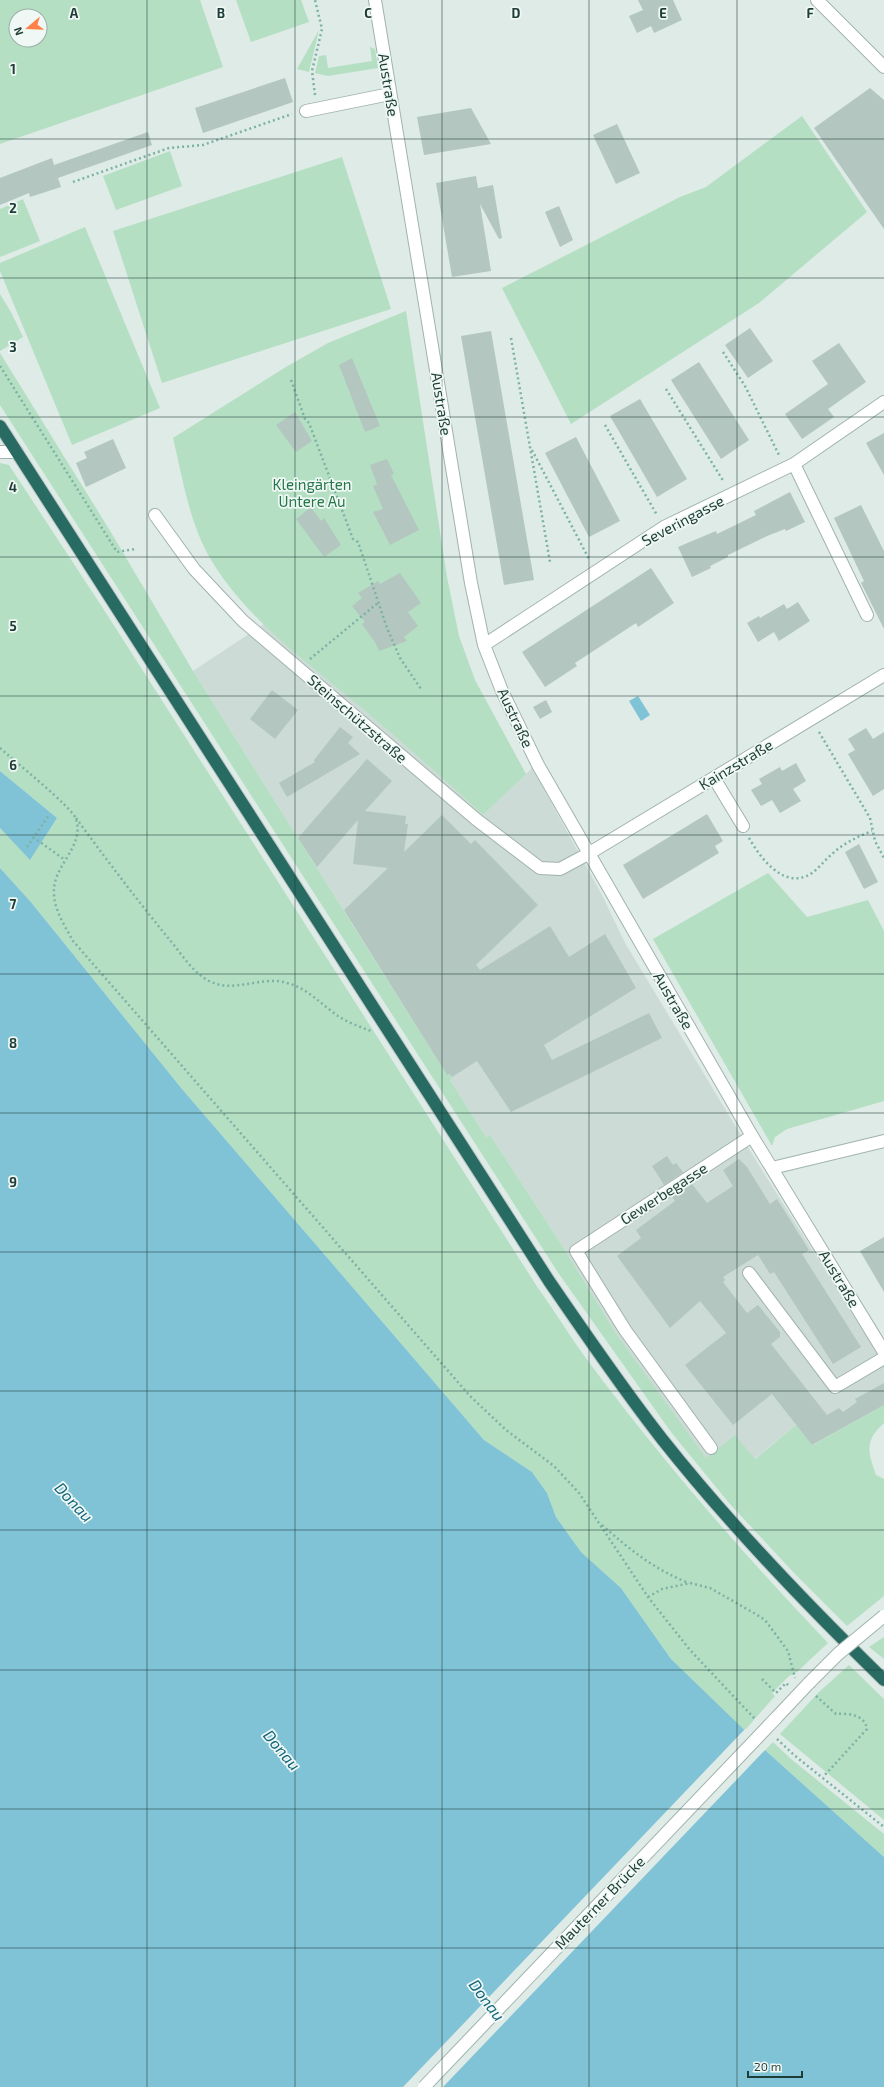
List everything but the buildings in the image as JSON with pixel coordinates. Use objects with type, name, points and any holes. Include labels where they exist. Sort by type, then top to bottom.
[{"type":"highway","points":[[0,426],[549,1281],[600,1356],[662,1439],[722,1510],[785,1580],[884,1680]]},
{"type":"street","name":"Austraße","points":[[375,0],[471,582],[484,645],[502,691],[524,738],[588,854],[752,1136],[884,1352]]},
{"type":"street","points":[[817,0],[884,67]]},
{"type":"street","points":[[312,110],[390,94]]},
{"type":"street","name":"Severingasse","points":[[484,645],[664,528],[790,466],[884,402]]},
{"type":"street","points":[[0,452],[16,452]]},
{"type":"street","points":[[790,466],[867,615]]},
{"type":"street","name":"Steinschützstraße","points":[[155,515],[194,569],[243,621],[477,820],[540,868],[560,869],[588,854]]},
{"type":"street","name":"Kainzstraße","points":[[588,854],[884,675]]},
{"type":"street","points":[[714,778],[743,826]]},
{"type":"street","name":"Gewerbegasse","points":[[711,1448],[625,1330],[576,1251],[752,1136]]},
{"type":"street","points":[[772,1168],[884,1141]]},
{"type":"street","points":[[749,1273],[835,1387],[884,1358]]},
{"type":"street","name":"Mauterner Brücke","points":[[424,2087],[809,1683],[838,1654],[884,1616]]},
{"type":"path","points":[[73,182],[169,148],[203,145],[287,115],[312,110],[312,71],[322,29],[315,0]]},
{"type":"path","points":[[511,338],[550,562]]},
{"type":"path","points":[[723,352],[745,386],[790,466]]},
{"type":"path","points":[[0,366],[117,552],[135,549]]},
{"type":"path","points":[[291,380],[353,539],[358,542],[387,628],[400,658],[421,689]]},
{"type":"path","points":[[666,389],[718,471],[730,495]]},
{"type":"path","points":[[605,425],[664,528]]},
{"type":"path","points":[[531,447],[584,551],[597,571]]},
{"type":"path","points":[[299,669],[379,602]]},
{"type":"path","points":[[811,719],[870,818],[872,831],[884,858]]},
{"type":"path","points":[[0,748],[60,800],[76,818],[129,890],[194,969],[209,981],[227,985],[246,986],[272,981],[286,982],[304,990],[338,1016],[369,1031],[393,1038]]},
{"type":"path","points":[[27,846],[49,815]]},
{"type":"path","points":[[76,818],[77,836],[56,876],[54,893],[58,914],[73,941],[470,1396],[506,1430],[554,1466],[579,1493],[648,1597],[690,1650],[755,1719]]},
{"type":"path","points":[[743,826],[760,856],[779,874],[790,878],[802,878],[812,874],[846,843],[872,831]]},
{"type":"path","points":[[33,837],[65,860]]},
{"type":"path","points":[[600,1523],[636,1555],[673,1577],[710,1588],[765,1620],[788,1651],[795,1681]]},
{"type":"path","points":[[648,1597],[662,1589],[690,1583]]},
{"type":"path","points":[[762,1679],[776,1693],[782,1686]]},
{"type":"path","points":[[817,1696],[836,1714],[847,1713],[860,1718],[866,1723],[867,1729],[823,1777]]},
{"type":"path","points":[[776,1738],[884,1827]]},
{"type":"shaded area","points":[[264,624],[420,756],[483,815],[532,768],[602,895],[625,943],[757,1162],[884,1364],[884,1405],[812,1445],[796,1425],[754,1459],[706,1459],[617,1335],[563,1247],[490,1135],[486,1137],[450,1080],[450,1074],[447,1075],[193,671]]},
{"type":"green space","points":[[0,0],[200,0],[223,67],[0,144]]},
{"type":"green space","points":[[236,0],[301,0],[309,22],[251,42]]},
{"type":"green space","points":[[319,30],[309,72],[297,69]]},
{"type":"green space","points":[[370,47],[375,49],[378,68],[328,76],[315,73],[319,56],[326,55],[328,68],[372,61]]},
{"type":"green space","points":[[802,116],[867,212],[759,303],[571,424],[502,288],[680,197],[706,187]]},
{"type":"green space","points":[[170,151],[182,186],[116,210],[103,176]]},
{"type":"green space","points":[[342,157],[391,309],[162,383],[113,231]]},
{"type":"green space","points":[[23,199],[40,241],[0,257],[0,209]]},
{"type":"green space","points":[[85,227],[160,408],[72,445],[0,271],[0,263]]},
{"type":"green space","points":[[0,294],[23,337],[0,351]]},
{"type":"green space","name":"Kleingärten Untere Au","points":[[406,311],[447,577],[459,636],[475,680],[526,774],[483,815],[404,744],[294,652],[254,615],[236,595],[220,574],[200,538],[190,510],[173,438],[286,367],[328,343]]},
{"type":"green space","points":[[0,353],[112,534],[193,671],[447,1075],[450,1074],[452,1077],[450,1080],[486,1137],[490,1135],[563,1247],[617,1335],[706,1458],[735,1435],[755,1459],[796,1425],[813,1445],[884,1405],[884,1423],[873,1435],[870,1453],[876,1475],[884,1479],[884,1596],[847,1626],[796,1575],[729,1503],[671,1432],[559,1274],[0,405]]},
{"type":"green space","points":[[0,463],[9,465],[106,613],[538,1288],[577,1346],[647,1437],[705,1508],[828,1643],[797,1672],[789,1676],[772,1693],[775,1696],[744,1731],[671,1659],[621,1588],[581,1552],[556,1517],[547,1493],[532,1472],[484,1440],[182,1089],[30,901],[0,868],[0,828],[30,859],[57,818],[0,771]]},
{"type":"green space","points":[[768,873],[807,917],[868,900],[884,931],[884,1101],[787,1129],[775,1137],[772,1146],[653,939]]},
{"type":"green space","points":[[884,1637],[884,1659],[869,1647]]},
{"type":"green space","points":[[849,1665],[884,1699],[884,1820],[780,1734],[819,1692]]},
{"type":"green space","points":[[773,1742],[791,1759],[884,1834],[884,1857],[765,1750]]},
{"type":"water","points":[[638,696],[650,715],[641,721],[629,701]]},
{"type":"water","points":[[0,771],[57,818],[30,860],[0,828]]},
{"type":"water","name":"Donau","points":[[0,868],[30,901],[182,1089],[484,1440],[532,1472],[547,1493],[556,1517],[581,1552],[621,1588],[671,1659],[765,1750],[884,1857],[884,2087],[0,2087]]},
{"type":"pier","points":[[745,1729],[766,1749],[443,2087],[403,2087]]}]
